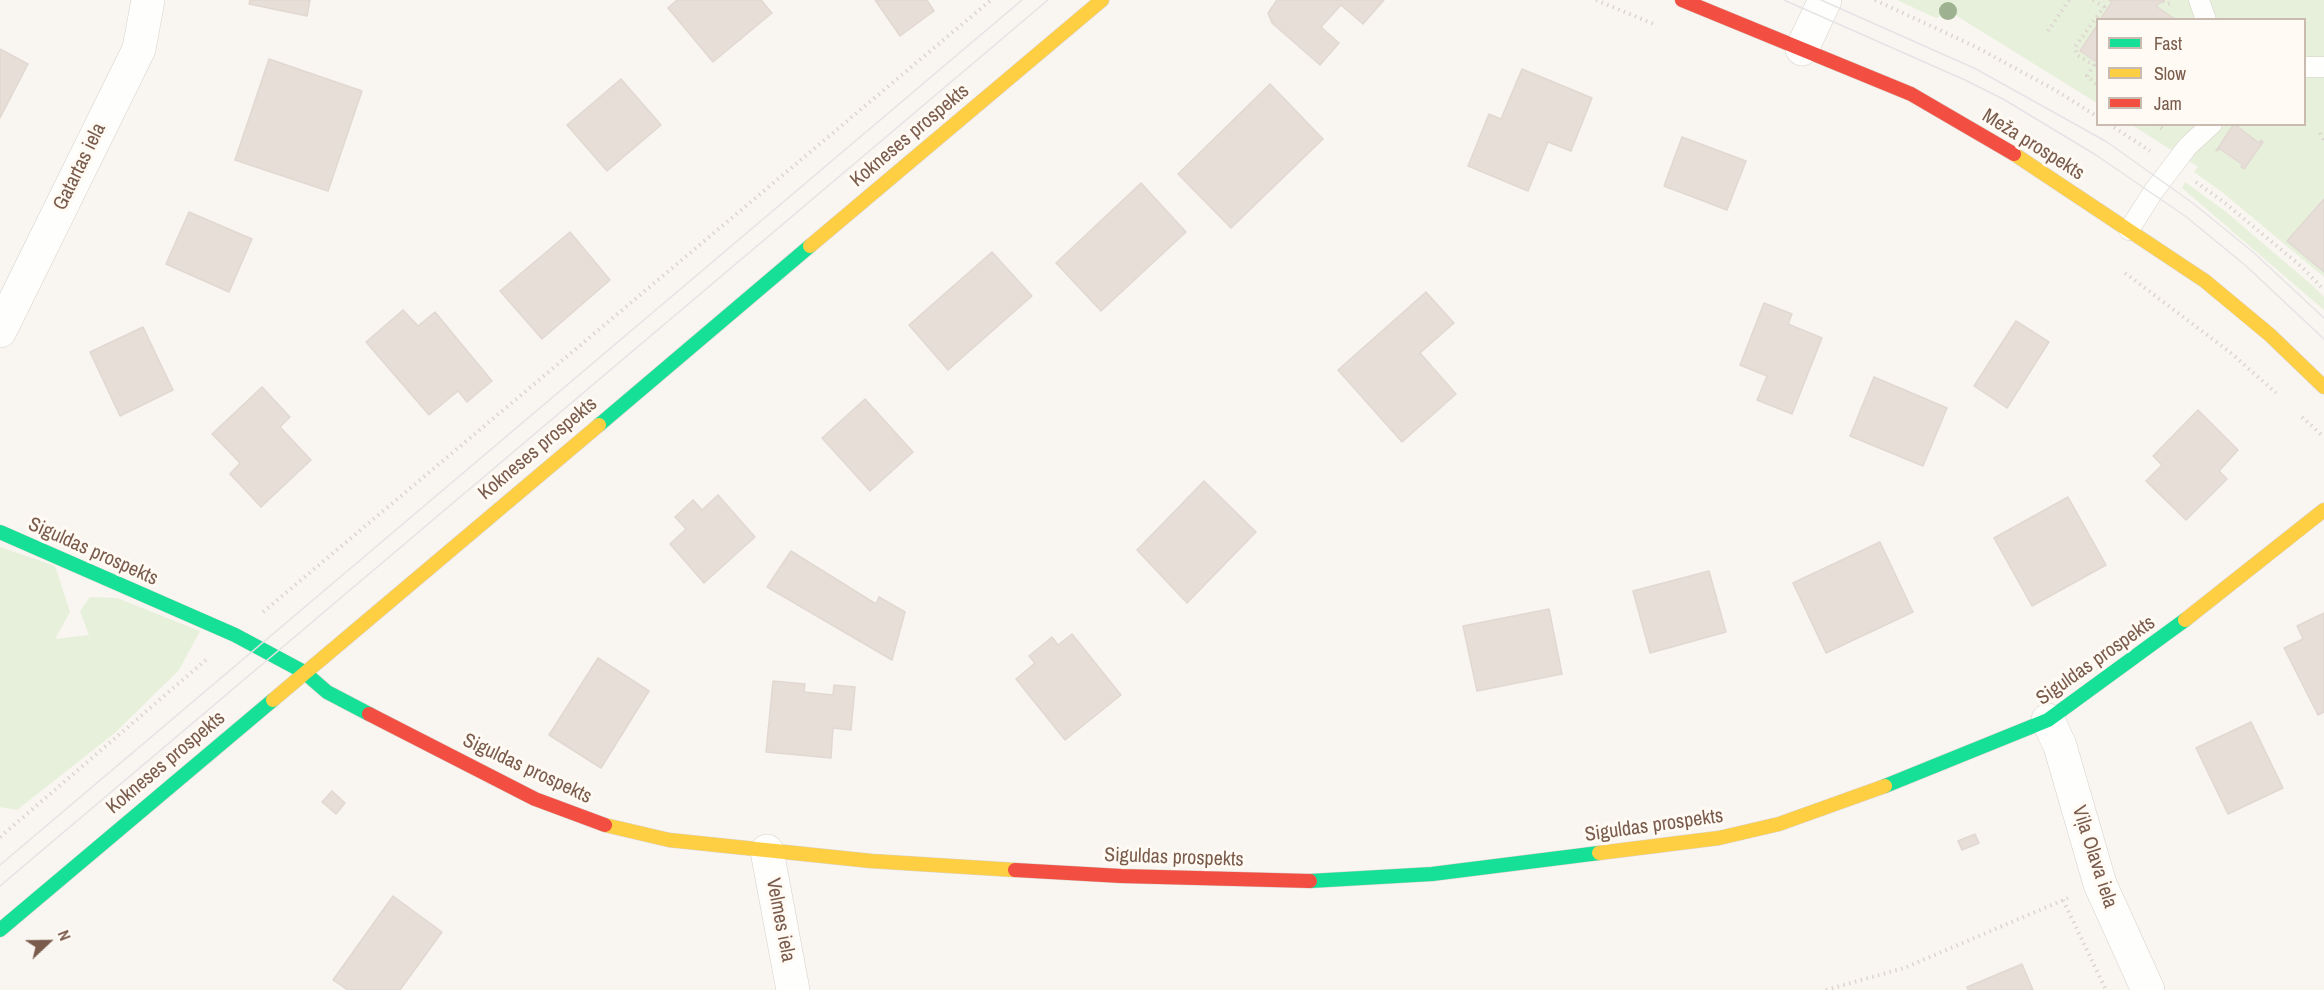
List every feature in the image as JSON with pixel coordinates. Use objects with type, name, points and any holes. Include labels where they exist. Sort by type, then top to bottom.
[{"type":"street","name":"Gatartas iela","points":[[0,331],[139,49],[148,0]]},
{"type":"street","name":"Kokneses prospekts","points":[[0,930],[1102,0]]},
{"type":"street","name":"Meža prospekts","points":[[1682,0],[1911,94],[2008,150],[2205,281],[2270,335],[2324,387]]},
{"type":"street","points":[[1802,49],[1825,0]]},
{"type":"street","name":"Siguldas prospekts","points":[[0,532],[235,635],[304,672],[327,692],[535,799],[597,823],[669,840],[871,861],[1121,876],[1320,881],[1432,874],[1638,850],[1719,838],[1779,824],[1914,776],[2048,720],[2151,647],[2324,510]]},
{"type":"street","name":"Viļa Olava iela","points":[[2048,720],[2060,746],[2100,884],[2148,990]]},
{"type":"street","name":"Velmes iela","points":[[766,850],[793,990]]},
{"type":"lane","points":[[2199,0],[2205,18]]},
{"type":"lane","points":[[2306,67],[2324,67]]},
{"type":"lane","points":[[2129,230],[2172,166],[2188,146],[2210,126]]},
{"type":"path","points":[[0,837],[235,635],[990,0]]},
{"type":"path","points":[[1596,0],[1659,26]]},
{"type":"path","points":[[1875,0],[1978,48],[2055,90],[2096,116]]},
{"type":"path","points":[[2048,31],[2069,0]]},
{"type":"path","points":[[2093,0],[2104,7],[2075,47],[2077,55],[2094,65],[2087,76],[2096,85]]},
{"type":"path","points":[[2112,126],[2225,203],[2302,267],[2324,290]]},
{"type":"path","points":[[2320,133],[2324,141]]},
{"type":"path","points":[[2123,272],[2231,352],[2282,399]]},
{"type":"path","points":[[2299,414],[2324,437]]},
{"type":"path","points":[[1826,990],[1904,968],[2100,884]]},
{"type":"path","points":[[2063,900],[2106,990]]},
{"type":"green space","points":[[1897,0],[2324,0],[2324,277],[2222,192],[2194,172],[2198,167],[2134,126],[2306,126],[2306,18],[2096,18],[2096,102],[1952,13],[1936,18]]},
{"type":"green space","points":[[2185,182],[2225,211],[2313,286],[2324,297],[2324,310],[2182,188]]},
{"type":"green space","points":[[0,547],[55,566],[70,612],[55,639],[89,635],[80,611],[90,597],[117,598],[200,631],[179,670],[116,732],[17,810],[0,807]]},
{"type":"building","points":[[250,0],[310,0],[307,16],[249,4]]},
{"type":"building","points":[[677,0],[761,0],[772,13],[713,62],[668,8]]},
{"type":"building","points":[[875,0],[927,0],[934,11],[900,36]]},
{"type":"building","points":[[1277,0],[1384,0],[1363,24],[1341,5],[1321,27],[1339,43],[1320,65],[1272,23],[1268,13]]},
{"type":"building","points":[[2109,0],[2164,0],[2156,6],[2173,18],[2101,18],[2112,2]]},
{"type":"building","points":[[2096,27],[2096,62],[2080,51]]},
{"type":"building","points":[[0,49],[28,64],[0,118]]},
{"type":"building","points":[[269,59],[362,91],[328,191],[235,160]]},
{"type":"building","points":[[1522,69],[1592,98],[1571,151],[1548,142],[1528,191],[1468,166],[1489,114],[1501,119]]},
{"type":"building","points":[[621,79],[661,125],[607,171],[567,125]]},
{"type":"building","points":[[1270,84],[1323,139],[1231,228],[1178,174]]},
{"type":"building","points":[[2233,126],[2237,126],[2259,143],[2261,140],[2263,142],[2244,169],[2241,167],[2243,165],[2220,149],[2216,151]]},
{"type":"building","points":[[1682,137],[1746,161],[1727,210],[1664,186]]},
{"type":"building","points":[[1141,183],[1186,232],[1101,311],[1056,263]]},
{"type":"building","points":[[2324,199],[2324,272],[2287,241]]},
{"type":"building","points":[[189,212],[252,239],[229,292],[166,264]]},
{"type":"building","points":[[570,232],[610,280],[542,339],[500,291]]},
{"type":"building","points":[[992,252],[1032,296],[948,370],[909,325]]},
{"type":"building","points":[[1426,292],[1454,323],[1420,353],[1456,394],[1402,442],[1338,370]]},
{"type":"building","points":[[1764,303],[1792,314],[1788,324],[1822,338],[1792,414],[1757,400],[1767,376],[1740,365]]},
{"type":"building","points":[[403,310],[418,326],[435,312],[492,381],[467,402],[458,391],[429,415],[366,342]]},
{"type":"building","points":[[2016,321],[2049,342],[2007,408],[1974,386]]},
{"type":"building","points":[[143,327],[173,390],[120,416],[90,352]]},
{"type":"building","points":[[1874,377],[1947,408],[1923,466],[1850,436]]},
{"type":"building","points":[[262,387],[290,417],[280,427],[311,460],[261,507],[230,474],[240,463],[212,434]]},
{"type":"building","points":[[865,399],[913,452],[870,491],[822,438]]},
{"type":"building","points":[[2198,410],[2238,450],[2219,471],[2227,479],[2186,520],[2146,481],[2162,465],[2153,456]]},
{"type":"building","points":[[1204,481],[1256,532],[1187,603],[1137,550]]},
{"type":"building","points":[[718,495],[755,537],[704,583],[670,544],[686,529],[675,517],[693,500],[702,510]]},
{"type":"building","points":[[2068,497],[2106,565],[2032,606],[1994,538]]},
{"type":"building","points":[[1880,542],[1913,612],[1826,653],[1793,583]]},
{"type":"building","points":[[791,551],[876,604],[879,597],[905,612],[892,660],[767,587]]},
{"type":"building","points":[[1709,571],[1726,632],[1650,653],[1633,591]]},
{"type":"building","points":[[1549,609],[1562,674],[1477,691],[1463,626]]},
{"type":"building","points":[[2324,613],[2324,712],[2318,715],[2284,648],[2303,639],[2297,626]]},
{"type":"building","points":[[1072,634],[1121,695],[1065,740],[1016,679],[1035,663],[1029,656],[1052,637],[1058,645]]},
{"type":"building","points":[[598,658],[649,691],[601,768],[549,735]]},
{"type":"building","points":[[773,681],[805,684],[804,692],[833,695],[834,685],[855,687],[851,730],[833,728],[831,758],[766,752]]},
{"type":"building","points":[[2251,722],[2283,788],[2228,814],[2196,748]]},
{"type":"building","points":[[332,791],[345,803],[336,814],[322,802]]},
{"type":"building","points":[[1975,834],[1979,843],[1962,850],[1958,841]]},
{"type":"building","points":[[393,896],[442,932],[400,990],[348,990],[333,980]]},
{"type":"building","points":[[2022,964],[2033,990],[1968,990],[1967,987]]},
{"type":"tram line","points":[[0,865],[1022,0]]},
{"type":"tram line","points":[[0,886],[1048,0]]},
{"type":"tram line","points":[[1784,0],[1965,80],[2003,99],[2096,155],[2185,216],[2245,265],[2324,339]]},
{"type":"tram line","points":[[1821,0],[1976,69],[2107,142],[2194,204],[2253,252],[2324,318]]},
{"type":"traffic: fast","points":[[599,425],[810,246]]},
{"type":"traffic: fast","points":[[0,532],[235,635],[304,672],[327,692],[369,714]]},
{"type":"traffic: fast","points":[[1885,786],[2048,720],[2185,620]]},
{"type":"traffic: fast","points":[[0,930],[273,700]]},
{"type":"traffic: fast","points":[[1310,881],[1432,874],[1599,853]]},
{"type":"traffic: slow","points":[[810,246],[1102,0]]},
{"type":"traffic: slow","points":[[2014,154],[2205,281],[2270,335],[2324,387]]},
{"type":"traffic: slow","points":[[273,700],[599,425]]},
{"type":"traffic: slow","points":[[2185,620],[2324,510]]},
{"type":"traffic: slow","points":[[1599,853],[1719,838],[1779,824],[1885,786]]},
{"type":"traffic: slow","points":[[605,825],[669,840],[871,861],[1015,870]]},
{"type":"traffic: jam","points":[[1682,0],[1911,94],[2014,154]]},
{"type":"traffic: jam","points":[[369,714],[535,799],[605,825]]},
{"type":"traffic: jam","points":[[1015,870],[1121,876],[1310,881]]}]
